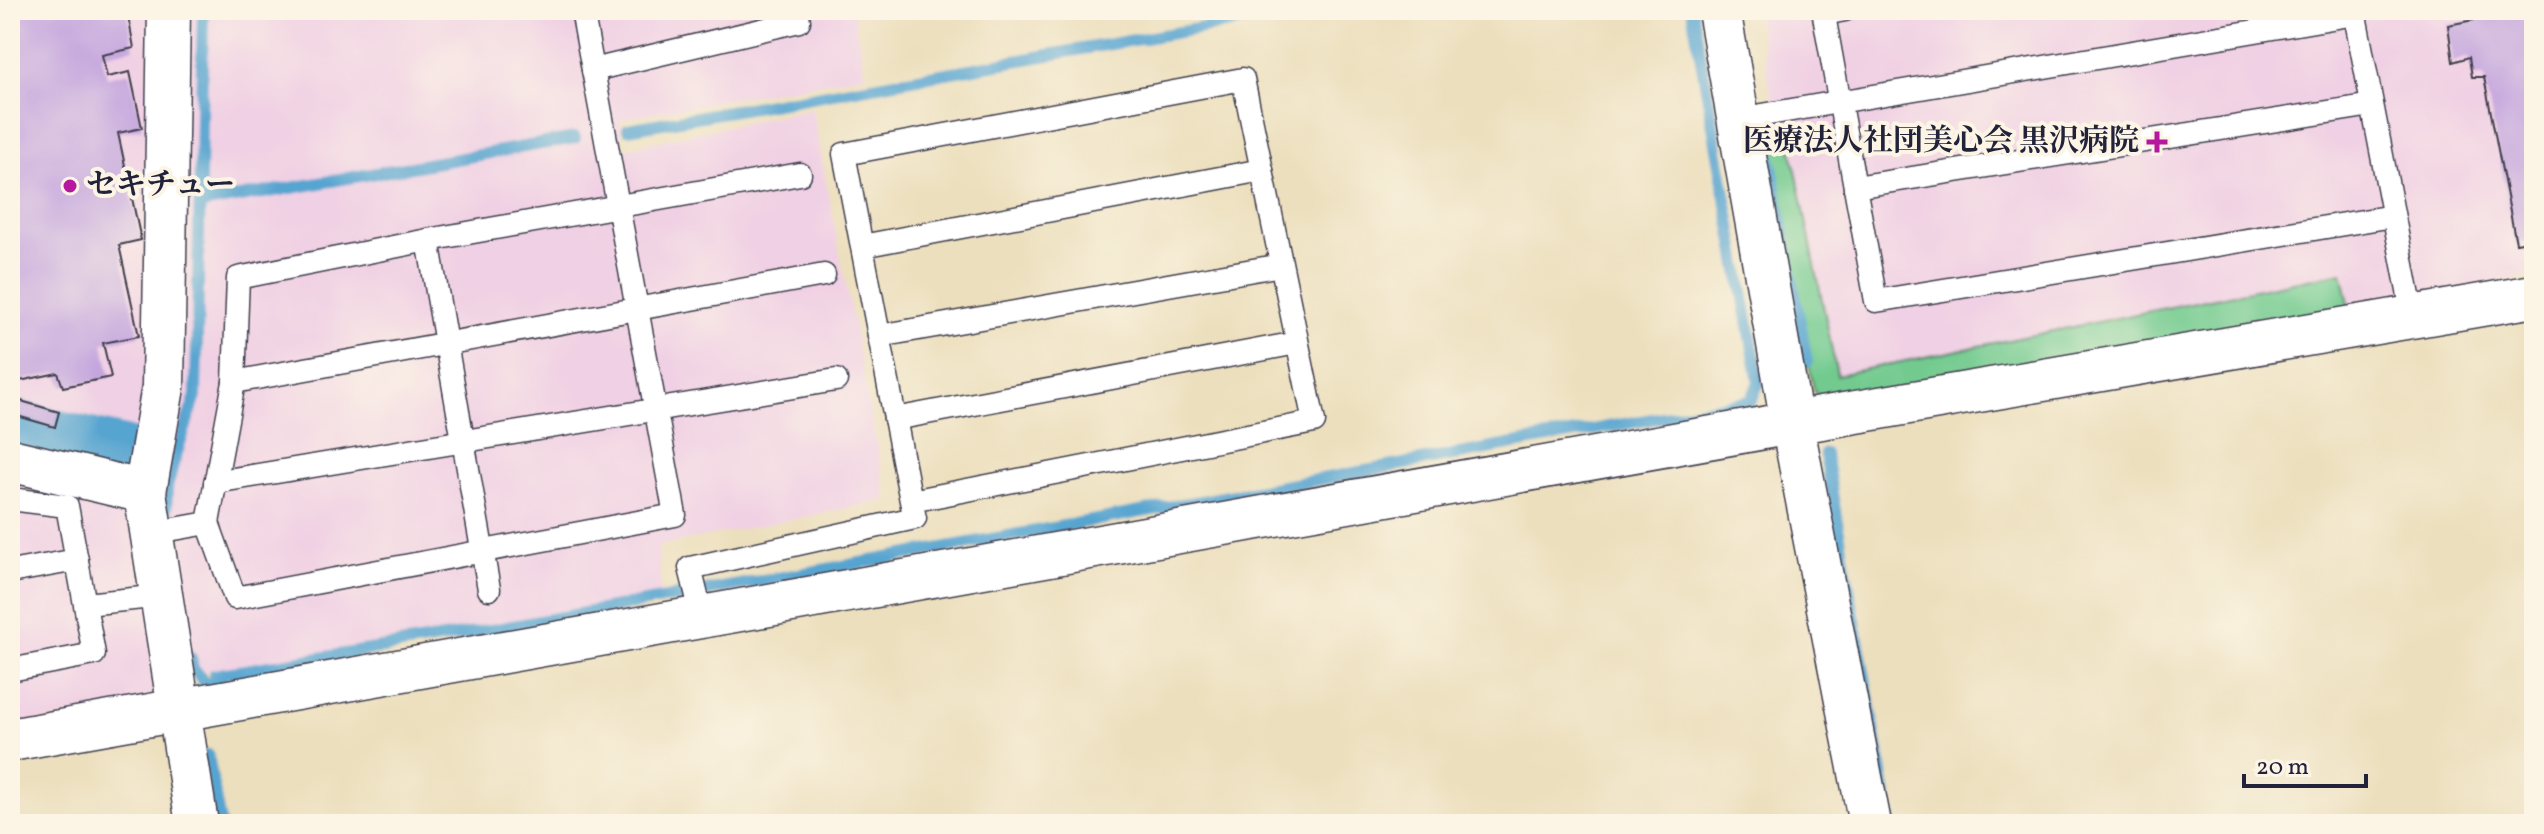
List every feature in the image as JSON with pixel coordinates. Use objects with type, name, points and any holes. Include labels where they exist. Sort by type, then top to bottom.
[{"type":"street","points":[[145,492],[163,387],[169,10]]},
{"type":"street","points":[[1719,10],[1743,118],[1792,423],[1870,824]]},
{"type":"street","points":[[10,740],[701,613],[2534,296]]},
{"type":"street","points":[[10,460],[145,492],[175,529],[161,596],[197,824]]},
{"type":"lane","points":[[582,10],[593,70],[617,207],[635,309],[675,515],[235,598],[175,529],[215,482],[234,382],[238,278],[428,240],[617,207],[800,174]]},
{"type":"lane","points":[[593,70],[799,21],[797,10]]},
{"type":"lane","points":[[1830,11],[1839,101],[1876,301],[2393,216]]},
{"type":"lane","points":[[1743,118],[2354,12],[2413,317]]},
{"type":"lane","points":[[701,613],[690,568],[915,518],[911,501],[895,419],[844,154],[1243,79],[1314,422],[911,501]]},
{"type":"lane","points":[[1855,187],[2372,105]]},
{"type":"lane","points":[[862,246],[1262,170]]},
{"type":"lane","points":[[428,240],[489,589]]},
{"type":"lane","points":[[879,336],[1281,265]]},
{"type":"lane","points":[[234,382],[824,275]]},
{"type":"lane","points":[[895,419],[1297,343]]},
{"type":"lane","points":[[215,482],[836,380]]},
{"type":"lane","points":[[10,499],[67,506],[94,654],[10,670]]},
{"type":"lane","points":[[10,572],[77,560]]},
{"type":"lane","points":[[86,604],[161,596]]},
{"type":"shaded area","points":[[10,10],[853,10],[865,75],[621,119],[622,149],[812,108],[887,500],[658,546],[661,595],[154,680],[153,701],[10,727]]},
{"type":"shaded area","name":"医療法人社団美心会 黒沢病院","points":[[1756,10],[2534,10],[2534,275],[1837,398],[1824,390]]},
{"type":"green space","points":[[1790,140],[1837,375],[2342,272],[2350,307],[1825,403],[1814,391],[1768,145]]},
{"type":"building","name":"セキチュー","points":[[10,10],[127,10],[134,48],[102,55],[107,77],[130,72],[142,128],[118,133],[141,240],[119,245],[139,336],[103,343],[111,377],[63,387],[58,373],[10,383]]},
{"type":"building","points":[[2472,10],[2534,10],[2534,240],[2516,243],[2484,77],[2472,77],[2469,57],[2453,62],[2448,25],[2474,20]]},
{"type":"building","points":[[21,401],[59,412],[55,427],[17,416]]},
{"type":"waterway","points":[[166,510],[167,487],[173,464],[196,396],[203,10]]},
{"type":"waterway","points":[[628,129],[1304,10]]},
{"type":"waterway","points":[[214,675],[469,634],[1751,401],[1759,382],[1692,10]]},
{"type":"waterway","points":[[200,204],[575,138]]},
{"type":"waterway","points":[[1768,145],[1807,362]]},
{"type":"waterway","points":[[10,436],[122,463]]},
{"type":"waterway","points":[[1825,454],[1891,824]]},
{"type":"waterway","points":[[191,658],[193,669],[207,685],[220,682]]},
{"type":"waterway","points":[[208,755],[220,824]]},
{"type":"place","name":"医療法人社団美心会 黒沢病院","points":[[2157,142]]},
{"type":"place","name":"セキチュー","points":[[70,186]]}]
